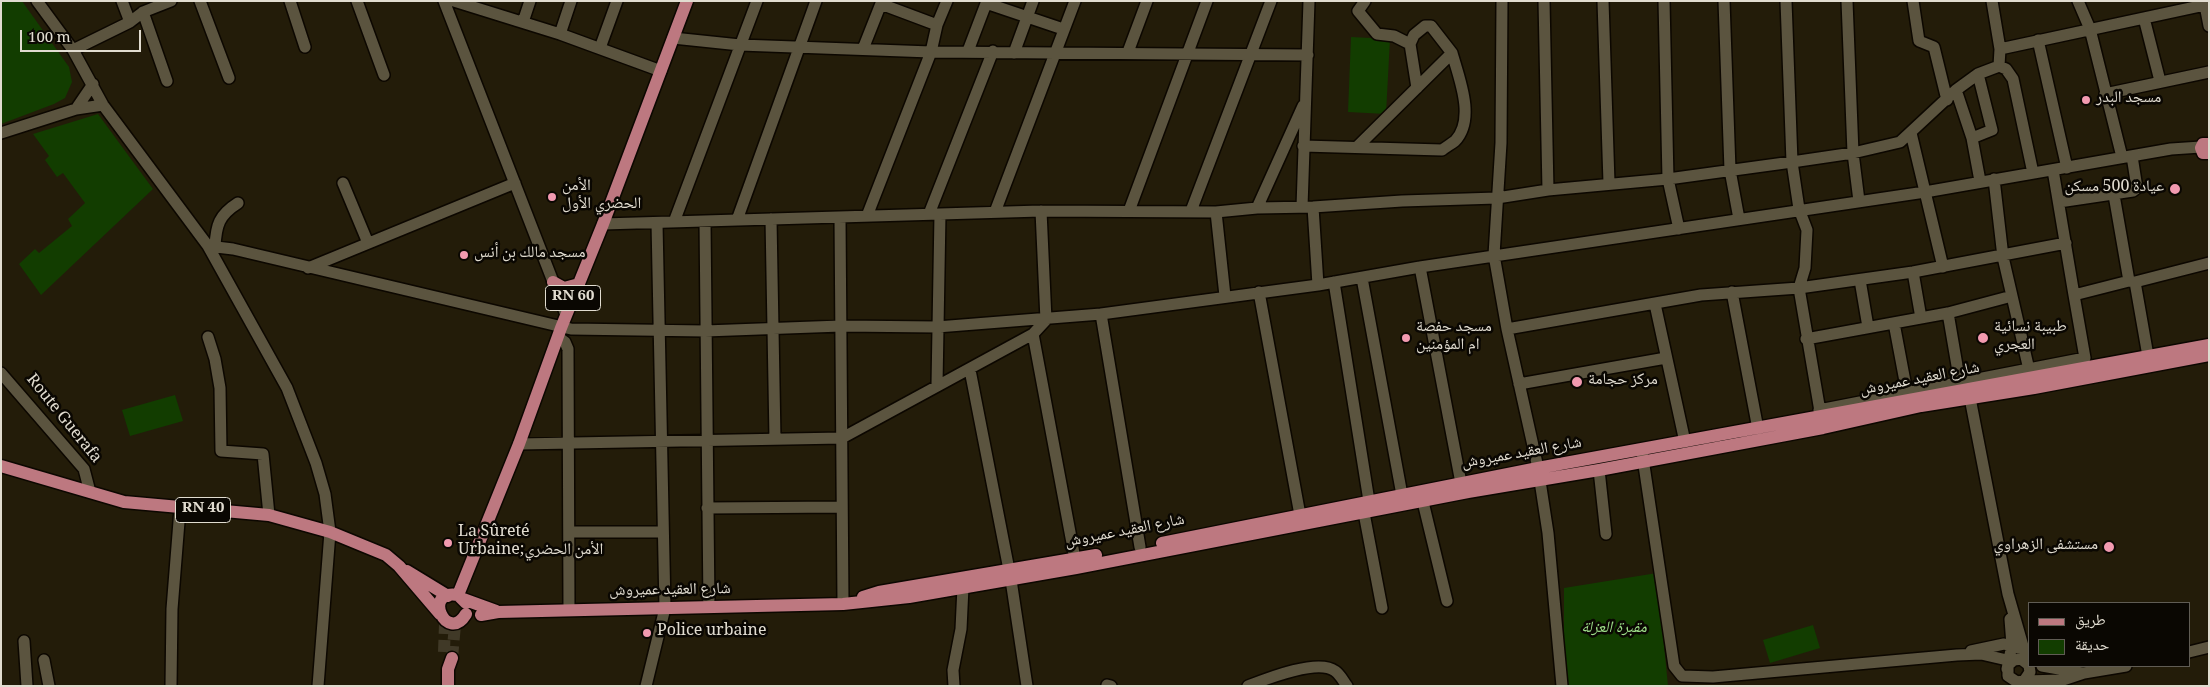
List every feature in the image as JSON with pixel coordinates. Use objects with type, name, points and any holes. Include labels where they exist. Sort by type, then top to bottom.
[{"type":"main road","name":"RN 60","points":[[458,612],[559,332],[604,224],[687,1]]},
{"type":"main road","points":[[553,282],[564,288],[579,284]]},
{"type":"main road","name":"شارع العقيد عميروش","points":[[2031,378],[2085,362],[2148,356],[2209,345]]},
{"type":"main road","name":"شارع العقيد عميروش","points":[[498,612],[843,604],[891,599],[963,587],[1075,559],[1300,515],[1423,502],[1539,474],[1642,456],[1964,390],[2031,378],[2209,356]]},
{"type":"main road","name":"شارع العقيد عميروش","points":[[843,604],[880,592],[1010,575],[1367,507],[1402,495],[1460,483],[1539,474],[1599,470],[1685,442],[1821,418]]},
{"type":"main road","name":"RN 40","points":[[1,466],[50,482],[124,502],[180,509],[269,515],[330,532],[371,547],[386,555],[458,612]]},
{"type":"main road","name":"RN 40","points":[[399,566],[458,612]]},
{"type":"main road","points":[[458,612],[498,612]]},
{"type":"main road","points":[[458,612],[498,612]]},
{"type":"main road","points":[[448,662],[448,686]]},
{"type":"street","points":[[37,1],[72,50],[104,105],[211,246],[287,388],[316,463],[325,494],[330,532],[318,686]]},
{"type":"street","points":[[122,1],[130,22]]},
{"type":"street","points":[[72,50],[130,22],[143,12],[171,1]]},
{"type":"street","points":[[200,1],[229,78]]},
{"type":"street","points":[[290,1],[305,47]]},
{"type":"street","points":[[357,1],[384,75]]},
{"type":"street","points":[[444,1],[566,315]]},
{"type":"street","points":[[454,1],[560,34],[661,71]]},
{"type":"street","points":[[523,22],[530,1]]},
{"type":"street","points":[[560,34],[571,1]]},
{"type":"street","points":[[600,48],[617,1]]},
{"type":"street","points":[[674,222],[757,1]]},
{"type":"street","points":[[737,220],[816,1]]},
{"type":"street","points":[[868,216],[932,52],[937,25],[947,1]]},
{"type":"street","points":[[1014,52],[1026,17],[1034,1]]},
{"type":"street","points":[[995,212],[1075,1]]},
{"type":"street","points":[[1128,52],[1147,1]]},
{"type":"street","points":[[1130,211],[1207,1]]},
{"type":"street","points":[[1191,211],[1271,1]]},
{"type":"street","points":[[1309,1],[1303,146],[1307,207],[1318,285]]},
{"type":"street","points":[[1365,1],[1358,11],[1377,34],[1394,36],[1410,44]]},
{"type":"street","points":[[1502,1],[1501,143],[1494,256],[1507,329],[1539,474],[1548,533],[1562,686]]},
{"type":"street","points":[[1544,1],[1548,190]]},
{"type":"street","points":[[1603,1],[1609,183]]},
{"type":"street","points":[[1664,1],[1668,178],[1679,229]]},
{"type":"street","points":[[1724,1],[1730,170],[1738,219]]},
{"type":"street","points":[[1786,1],[1792,162],[1799,209],[1807,230],[1805,268],[1799,288],[1806,339],[1821,418],[1907,392],[1964,390]]},
{"type":"street","points":[[1847,1],[1853,153],[1859,201]]},
{"type":"street","points":[[1913,1],[1919,41],[1934,47],[1947,100]]},
{"type":"street","points":[[1992,1],[2000,49],[1999,66]]},
{"type":"street","points":[[2059,202],[2114,195],[2134,191],[2138,188],[2105,94],[2090,29],[2078,1]]},
{"type":"street","points":[[863,49],[881,2],[937,25]]},
{"type":"street","points":[[968,51],[986,2],[1063,29]]},
{"type":"street","points":[[2000,49],[2144,18],[2177,6],[2207,4],[2209,26]]},
{"type":"street","points":[[143,12],[167,81]]},
{"type":"street","points":[[2144,18],[2160,82]]},
{"type":"street","points":[[1303,146],[1358,146],[1442,150],[1455,140],[1464,119],[1462,88],[1452,53],[1428,25],[1414,35],[1410,44],[1416,88]]},
{"type":"street","points":[[673,38],[740,45],[932,52],[1128,52],[1308,55]]},
{"type":"street","points":[[2038,40],[2067,168]]},
{"type":"street","points":[[938,385],[935,214],[993,51]]},
{"type":"street","points":[[1358,146],[1452,53]]},
{"type":"street","points":[[604,224],[1041,211],[1216,212],[1257,208],[1497,198],[1548,190],[1668,178],[1792,162],[1853,153],[1900,142],[1956,90],[1978,74],[1999,66],[2006,69],[2014,79],[2033,173]]},
{"type":"street","points":[[2105,94],[2209,72]]},
{"type":"street","points":[[1972,138],[1992,130],[1978,74]]},
{"type":"street","points":[[76,109],[93,84]]},
{"type":"street","points":[[1956,90],[1972,138],[1980,181]]},
{"type":"street","points":[[1257,208],[1306,100]]},
{"type":"street","points":[[1,133],[76,109],[104,105]]},
{"type":"street","points":[[1911,133],[1944,267]]},
{"type":"street","points":[[211,246],[308,268],[559,332],[706,331],[841,326],[937,327],[1046,320],[1101,314],[1318,285],[1420,267],[1679,229],[1799,209],[1924,192],[1994,178],[2067,168],[2171,148],[2206,148]]},
{"type":"street","points":[[2053,170],[2085,362]]},
{"type":"street","points":[[1994,178],[2003,257],[2031,378]]},
{"type":"street","points":[[343,183],[368,243]]},
{"type":"street","points":[[308,268],[515,183]]},
{"type":"street","points":[[2114,195],[2148,356]]},
{"type":"street","points":[[211,246],[217,222],[227,210],[238,203]]},
{"type":"street","points":[[519,444],[842,438],[1033,334],[1046,320],[1041,211]]},
{"type":"street","points":[[1216,212],[1225,296]]},
{"type":"street","points":[[840,217],[843,604]]},
{"type":"street","points":[[771,219],[775,439]]},
{"type":"street","points":[[705,221],[709,607]]},
{"type":"street","points":[[646,686],[665,608],[657,222]]},
{"type":"street","points":[[1507,329],[1732,292],[1799,288],[1913,272],[2066,244]]},
{"type":"street","points":[[2074,295],[2209,263]]},
{"type":"street","points":[[1420,267],[1460,483]]},
{"type":"street","points":[[1913,272],[1920,318]]},
{"type":"street","points":[[1362,278],[1402,495]]},
{"type":"street","points":[[1860,280],[1868,326]]},
{"type":"street","points":[[1334,282],[1382,608]]},
{"type":"street","points":[[1259,292],[1300,515]]},
{"type":"street","points":[[1732,292],[1758,429]]},
{"type":"street","points":[[1806,339],[1868,326],[1948,313],[2012,296]]},
{"type":"street","points":[[1655,304],[1685,442]]},
{"type":"street","points":[[1948,313],[2008,594],[2027,662]]},
{"type":"street","points":[[1101,314],[1140,547]]},
{"type":"street","points":[[1894,322],[1907,392]]},
{"type":"street","points":[[559,332],[568,350],[570,443],[569,610]]},
{"type":"street","points":[[1033,334],[1075,559]]},
{"type":"street","points":[[208,337],[216,359],[220,388],[221,451],[263,454],[269,515]]},
{"type":"street","points":[[1519,384],[1666,358]]},
{"type":"street","points":[[970,370],[1010,575],[1027,686]]},
{"type":"street","name":"Route Guerafa","points":[[1,373],[84,469],[90,492]]},
{"type":"street","points":[[1642,456],[1674,666],[1682,676],[1714,681],[1981,654],[2007,668],[2018,684]]},
{"type":"street","points":[[1599,470],[1606,534]]},
{"type":"street","points":[[1423,502],[1447,601]]},
{"type":"street","points":[[707,508],[842,507]]},
{"type":"street","points":[[171,686],[172,609],[180,509]]},
{"type":"street","points":[[569,532],[663,532]]},
{"type":"street","points":[[954,686],[953,670],[961,630],[963,587]]},
{"type":"street","points":[[2007,668],[2012,645],[2008,594]]},
{"type":"street","points":[[24,641],[27,686]]},
{"type":"street","points":[[1957,655],[1983,647],[2012,645]]},
{"type":"street","points":[[2012,645],[2027,662]]},
{"type":"street","points":[[2190,652],[2209,647]]},
{"type":"street","points":[[44,660],[49,686]]},
{"type":"street","points":[[2007,668],[2014,660],[2027,662]]},
{"type":"street","points":[[1248,686],[1281,674],[1320,665],[1334,670],[1347,686]]},
{"type":"street","points":[[2018,684],[2030,672],[2028,667]]},
{"type":"street","points":[[2048,667],[2084,673]]},
{"type":"street","points":[[2018,684],[2063,680],[2084,673],[2120,667]]},
{"type":"green space","points":[[1,1],[22,1],[69,67],[72,82],[65,98],[1,124]]},
{"type":"green space","points":[[1351,37],[1390,39],[1386,114],[1348,112]]},
{"type":"green space","points":[[98,114],[153,189],[41,295],[19,264],[35,249],[39,253],[72,226],[68,219],[85,203],[63,173],[57,177],[45,160],[49,156],[33,134]]},
{"type":"green space","points":[[175,395],[183,421],[130,436],[122,410]]},
{"type":"green space","name":"مقبرة العزلة","points":[[1657,573],[1668,686],[1564,686],[1564,588]]},
{"type":"green space","points":[[1813,625],[1820,648],[1770,663],[1763,640]]},
{"type":"tunnel","points":[[444,652],[445,624]]},
{"type":"tunnel","points":[[452,658],[455,625]]},
{"type":"place","name":"مسجد البدر","points":[[2086,100]]},
{"type":"place","name":"عيادة 500 مسكن","points":[[2175,189]]},
{"type":"place","name":"الأمن الحضري الأول","points":[[552,197]]},
{"type":"place","name":"مسجد مالك بن أنس","points":[[464,255]]},
{"type":"place","name":"مسجد حفصة ام المؤمنين","points":[[1406,338]]},
{"type":"place","name":"طبيبة نسائية العجري","points":[[1983,338]]},
{"type":"place","name":"مركز حجامة","points":[[1577,382]]},
{"type":"place","name":"La Sûreté Urbaine;الأمن الحضري","points":[[448,543]]},
{"type":"place","name":"مستشفى الزهراوي","points":[[2109,547]]},
{"type":"place","name":"Police urbaine","points":[[647,633]]}]
